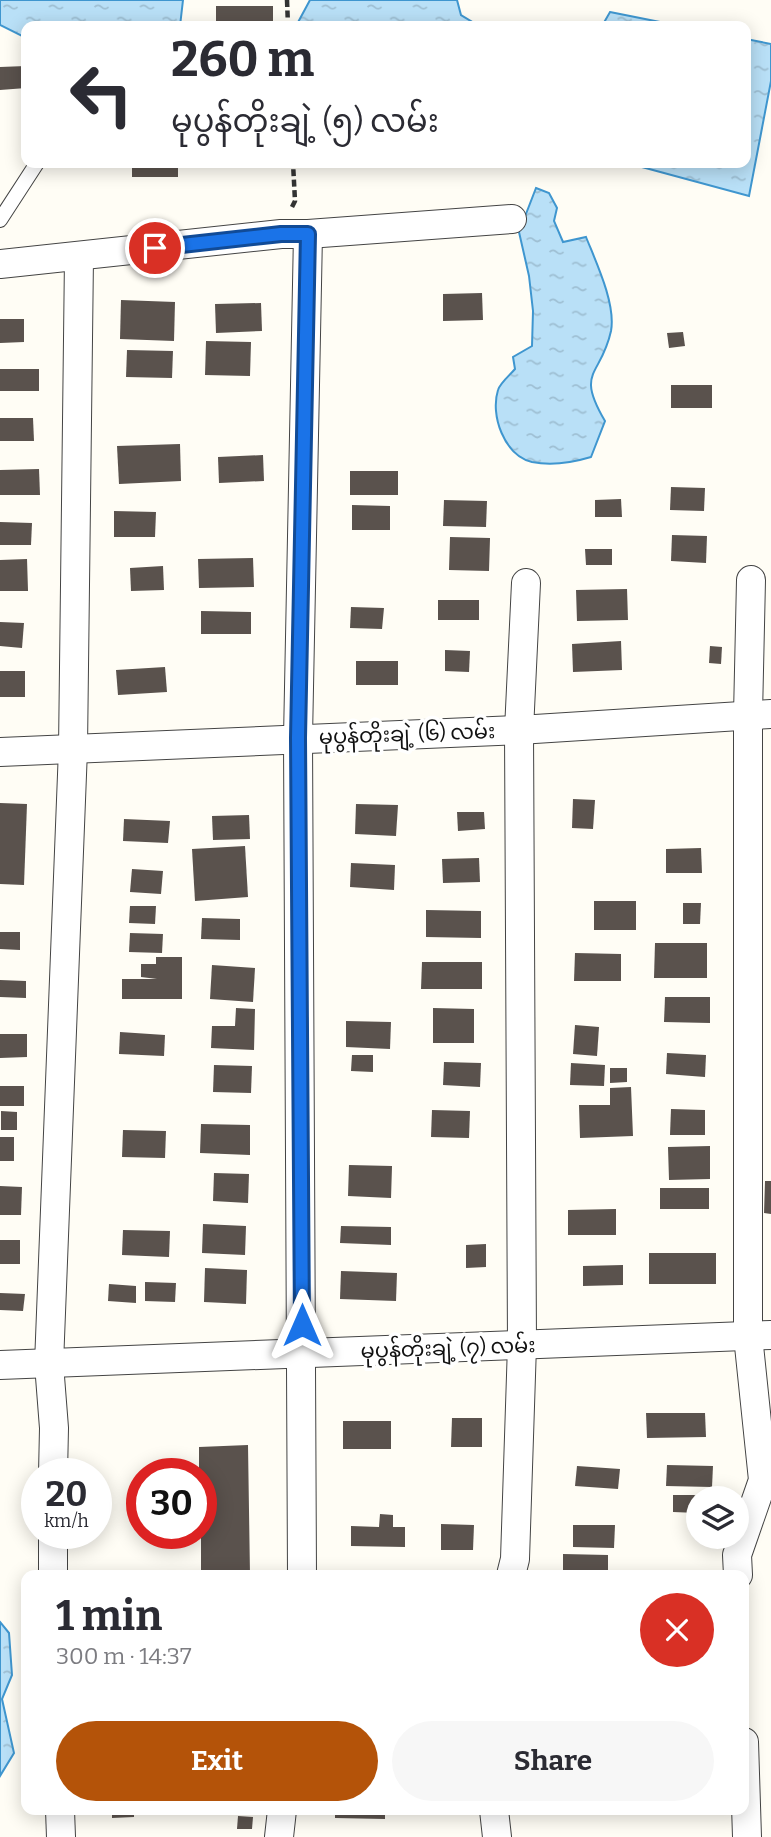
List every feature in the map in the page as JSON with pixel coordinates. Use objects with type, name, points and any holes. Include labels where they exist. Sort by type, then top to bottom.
[{"type":"street","points":[[0,264],[295,234],[512,219]]},
{"type":"street","points":[[295,234],[302,1570]]},
{"type":"street","points":[[53,1458],[49,1364],[73,749],[79,257]]},
{"type":"street","points":[[738,1570],[737,1555],[763,1480],[759,1335],[759,715],[751,580]]},
{"type":"street","points":[[512,1570],[515,1559],[522,1345],[519,730],[526,583]]},
{"type":"street","name":"မုပွန်တိုးချဲ့ (၆) လမ်း","points":[[0,752],[519,730],[759,715]]},
{"type":"street","name":"မုပွန်တိုးချဲ့ (၇) လမ်း","points":[[0,1365],[759,1335]]},
{"type":"street","points":[[53,1549],[53,1570]]},
{"type":"street","points":[[61,1815],[61,1837]]},
{"type":"street","points":[[279,1837],[281,1815]]},
{"type":"street","points":[[495,1815],[497,1837]]},
{"type":"street","points":[[746,1815],[747,1837]]},
{"type":"lane","points":[[0,220],[34,168]]},
{"type":"path","points":[[286,0],[288,21]]},
{"type":"path","points":[[293,168],[295,234]]},
{"type":"water","points":[[0,0],[183,0],[181,21],[21,21],[21,36],[0,25]]},
{"type":"water","points":[[310,0],[457,0],[461,15],[471,21],[299,21]]},
{"type":"water","points":[[610,12],[655,21],[605,21]]},
{"type":"water","points":[[751,40],[771,44],[771,81],[749,196],[645,168],[751,168]]},
{"type":"water","points":[[536,188],[549,193],[557,208],[554,221],[563,242],[586,237],[611,308],[611,331],[607,346],[591,382],[596,404],[605,421],[591,457],[562,463],[547,464],[522,458],[507,443],[496,411],[499,387],[515,369],[513,357],[532,346],[533,311],[529,276],[519,232]]},
{"type":"water","points":[[0,1622],[9,1633],[12,1675],[2,1699],[14,1753],[0,1776]]},
{"type":"building","points":[[216,6],[273,6],[273,21],[216,21]]},
{"type":"building","points":[[21,66],[21,88],[0,90],[0,67]]},
{"type":"building","points":[[132,168],[178,168],[178,177],[132,177]]},
{"type":"building","points":[[482,293],[483,320],[443,321],[443,294]]},
{"type":"building","points":[[121,300],[175,302],[174,341],[120,339]]},
{"type":"building","points":[[261,303],[262,331],[216,333],[215,304]]},
{"type":"building","points":[[0,319],[24,319],[24,342],[0,343]]},
{"type":"building","points":[[683,332],[685,346],[669,348],[667,333]]},
{"type":"building","points":[[206,341],[251,342],[250,376],[205,375]]},
{"type":"building","points":[[127,350],[173,351],[172,378],[126,377]]},
{"type":"building","points":[[0,369],[39,369],[39,391],[0,391]]},
{"type":"building","points":[[671,385],[712,385],[712,408],[671,408]]},
{"type":"building","points":[[0,418],[33,418],[34,441],[0,441]]},
{"type":"building","points":[[180,444],[181,481],[119,484],[117,446]]},
{"type":"building","points":[[263,455],[264,481],[219,483],[218,457]]},
{"type":"building","points":[[39,469],[40,495],[0,495],[0,470]]},
{"type":"building","points":[[350,471],[398,471],[398,495],[350,495]]},
{"type":"building","points":[[671,487],[705,488],[704,511],[670,510]]},
{"type":"building","points":[[621,499],[622,517],[595,517],[595,500]]},
{"type":"building","points":[[444,500],[487,501],[486,527],[443,526]]},
{"type":"building","points":[[352,505],[390,506],[390,530],[352,530]]},
{"type":"building","points":[[114,511],[156,512],[155,537],[114,537]]},
{"type":"building","points":[[0,522],[32,523],[31,545],[0,545]]},
{"type":"building","points":[[672,535],[707,536],[706,563],[671,561]]},
{"type":"building","points":[[450,537],[490,538],[489,571],[449,570]]},
{"type":"building","points":[[585,549],[612,549],[612,565],[586,565]]},
{"type":"building","points":[[253,558],[254,587],[199,588],[198,559]]},
{"type":"building","points":[[27,559],[28,591],[0,591],[0,560]]},
{"type":"building","points":[[163,566],[164,590],[131,591],[130,568]]},
{"type":"building","points":[[627,589],[628,620],[577,621],[576,590]]},
{"type":"building","points":[[438,600],[479,600],[479,620],[438,620]]},
{"type":"building","points":[[351,607],[384,608],[382,629],[350,628]]},
{"type":"building","points":[[201,611],[251,612],[251,634],[201,634]]},
{"type":"building","points":[[0,622],[24,623],[22,648],[0,646]]},
{"type":"building","points":[[621,641],[622,670],[573,672],[572,644]]},
{"type":"building","points":[[710,646],[722,647],[721,664],[709,663]]},
{"type":"building","points":[[445,650],[470,651],[469,672],[445,671]]},
{"type":"building","points":[[356,661],[398,661],[398,685],[356,685]]},
{"type":"building","points":[[165,667],[167,692],[118,695],[116,670]]},
{"type":"building","points":[[0,671],[25,671],[25,697],[0,697]]},
{"type":"building","points":[[573,799],[595,800],[593,829],[572,828]]},
{"type":"building","points":[[0,803],[27,804],[24,885],[0,884]]},
{"type":"building","points":[[356,804],[398,805],[396,836],[355,834]]},
{"type":"building","points":[[457,812],[484,812],[485,829],[458,831]]},
{"type":"building","points":[[249,815],[250,839],[213,840],[212,816]]},
{"type":"building","points":[[124,819],[170,821],[168,843],[123,841]]},
{"type":"building","points":[[245,846],[248,897],[195,901],[192,849]]},
{"type":"building","points":[[701,848],[702,873],[666,873],[666,849]]},
{"type":"building","points":[[479,858],[480,882],[443,883],[442,859]]},
{"type":"building","points":[[351,863],[395,865],[394,890],[350,887]]},
{"type":"building","points":[[132,869],[163,871],[161,894],[130,892]]},
{"type":"building","points":[[594,901],[636,901],[636,930],[594,930]]},
{"type":"building","points":[[683,903],[701,903],[700,924],[683,924]]},
{"type":"building","points":[[130,906],[156,906],[155,924],[129,923]]},
{"type":"building","points":[[426,910],[481,911],[481,938],[426,937]]},
{"type":"building","points":[[202,918],[240,919],[240,940],[201,939]]},
{"type":"building","points":[[0,932],[20,932],[20,950],[0,949]]},
{"type":"building","points":[[130,933],[163,934],[162,953],[129,952]]},
{"type":"building","points":[[655,943],[707,943],[707,978],[654,978]]},
{"type":"building","points":[[575,953],[621,954],[621,981],[574,981]]},
{"type":"building","points":[[156,957],[182,957],[182,999],[122,999],[122,979],[157,979],[141,977],[141,964],[156,964]]},
{"type":"building","points":[[422,962],[482,962],[482,989],[421,989]]},
{"type":"building","points":[[212,965],[255,968],[253,1002],[210,999]]},
{"type":"building","points":[[0,980],[26,981],[26,998],[0,997]]},
{"type":"building","points":[[665,997],[710,997],[710,1023],[664,1022]]},
{"type":"building","points":[[236,1008],[255,1009],[254,1050],[211,1048],[212,1026],[235,1026]]},
{"type":"building","points":[[433,1008],[474,1009],[474,1043],[433,1043]]},
{"type":"building","points":[[346,1021],[391,1022],[390,1049],[346,1047]]},
{"type":"building","points":[[575,1025],[599,1027],[597,1056],[573,1054]]},
{"type":"building","points":[[120,1032],[165,1035],[164,1056],[119,1054]]},
{"type":"building","points":[[0,1034],[27,1034],[27,1057],[0,1058]]},
{"type":"building","points":[[667,1053],[706,1055],[705,1077],[666,1074]]},
{"type":"building","points":[[352,1055],[373,1055],[373,1072],[351,1071]]},
{"type":"building","points":[[444,1062],[481,1063],[480,1087],[443,1085]]},
{"type":"building","points":[[571,1063],[605,1065],[604,1086],[570,1085]]},
{"type":"building","points":[[214,1065],[252,1066],[251,1093],[213,1092]]},
{"type":"building","points":[[610,1068],[627,1068],[627,1082],[610,1083]]},
{"type":"building","points":[[0,1086],[24,1086],[24,1106],[0,1106]]},
{"type":"building","points":[[631,1087],[633,1136],[580,1138],[579,1105],[610,1105],[610,1088]]},
{"type":"building","points":[[671,1109],[705,1110],[705,1135],[670,1135]]},
{"type":"building","points":[[432,1110],[470,1111],[469,1138],[431,1137]]},
{"type":"building","points":[[1,1111],[17,1112],[17,1130],[1,1130]]},
{"type":"building","points":[[201,1124],[250,1125],[250,1155],[200,1153]]},
{"type":"building","points":[[123,1130],[166,1131],[165,1158],[122,1157]]},
{"type":"building","points":[[0,1137],[14,1137],[14,1161],[0,1161]]},
{"type":"building","points":[[710,1146],[710,1179],[669,1180],[668,1147]]},
{"type":"building","points":[[349,1165],[392,1166],[391,1198],[348,1196]]},
{"type":"building","points":[[214,1173],[249,1174],[248,1203],[213,1201]]},
{"type":"building","points":[[765,1181],[771,1181],[771,1214],[764,1213]]},
{"type":"building","points":[[0,1186],[22,1187],[21,1215],[0,1215]]},
{"type":"building","points":[[660,1188],[709,1188],[709,1209],[660,1209]]},
{"type":"building","points":[[616,1209],[616,1235],[568,1235],[568,1210]]},
{"type":"building","points":[[203,1224],[246,1226],[245,1255],[202,1253]]},
{"type":"building","points":[[341,1226],[391,1227],[391,1245],[340,1243]]},
{"type":"building","points":[[123,1230],[170,1231],[169,1257],[122,1255]]},
{"type":"building","points":[[0,1240],[20,1240],[20,1264],[0,1264]]},
{"type":"building","points":[[486,1244],[486,1267],[466,1268],[466,1245]]},
{"type":"building","points":[[649,1253],[716,1253],[716,1284],[649,1284]]},
{"type":"building","points":[[623,1265],[623,1285],[583,1286],[583,1266]]},
{"type":"building","points":[[205,1268],[247,1270],[246,1304],[204,1302]]},
{"type":"building","points":[[341,1271],[397,1273],[396,1301],[340,1299]]},
{"type":"building","points":[[145,1282],[176,1283],[175,1302],[145,1301]]},
{"type":"building","points":[[109,1284],[136,1286],[136,1303],[108,1301]]},
{"type":"building","points":[[0,1293],[25,1294],[23,1311],[0,1310]]},
{"type":"building","points":[[646,1413],[705,1413],[706,1437],[647,1438]]},
{"type":"building","points":[[452,1418],[482,1418],[482,1447],[451,1447]]},
{"type":"building","points":[[343,1421],[391,1421],[391,1449],[343,1449]]},
{"type":"building","points":[[248,1445],[250,1570],[201,1570],[201,1549],[217,1549],[217,1458],[199,1458],[199,1447]]},
{"type":"building","points":[[667,1465],[713,1466],[712,1486],[666,1486]]},
{"type":"building","points":[[577,1466],[620,1469],[618,1489],[575,1486]]},
{"type":"building","points":[[673,1495],[686,1495],[686,1513],[673,1512]]},
{"type":"building","points":[[380,1514],[393,1515],[393,1527],[405,1527],[405,1547],[351,1546],[351,1526],[379,1527]]},
{"type":"building","points":[[441,1524],[474,1525],[473,1550],[441,1550]]},
{"type":"building","points":[[573,1525],[615,1525],[614,1548],[573,1547]]},
{"type":"building","points":[[563,1554],[608,1555],[608,1570],[563,1570]]},
{"type":"building","points":[[112,1815],[134,1815],[134,1817],[112,1818]]},
{"type":"building","points":[[335,1815],[385,1815],[385,1819],[335,1818]]},
{"type":"building","points":[[238,1816],[253,1817],[252,1829],[237,1829]]},
{"type":"route","points":[[155,248],[281,234],[308,234],[298,738],[302,1325]]}]
